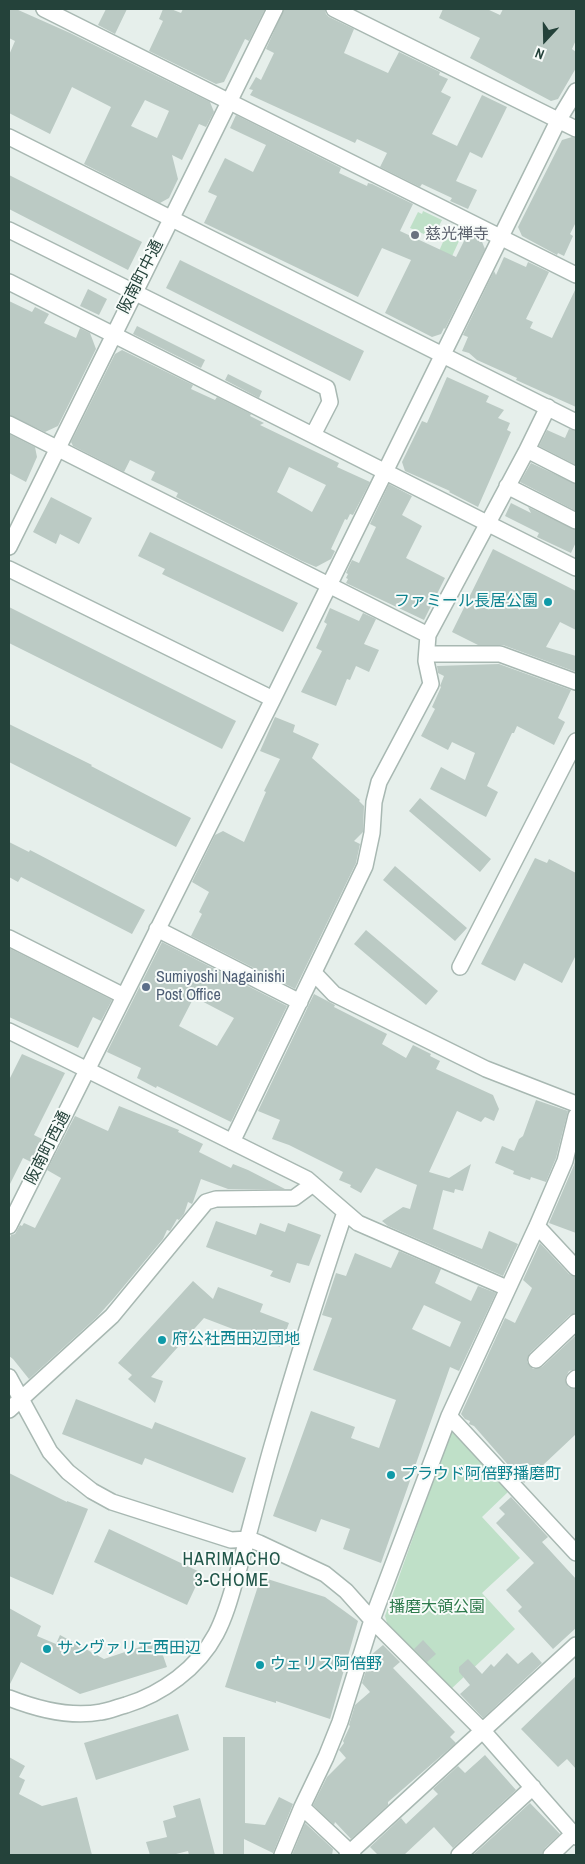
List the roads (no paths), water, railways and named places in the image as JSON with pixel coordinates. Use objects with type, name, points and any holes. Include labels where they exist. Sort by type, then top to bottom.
[{"type":"street","points":[[44,9],[576,275]]},
{"type":"street","name":"阪南町中通","points":[[9,547],[112,335],[275,9]]},
{"type":"street","points":[[334,9],[576,130]]},
{"type":"street","name":"阪南町西通","points":[[9,1226],[12,1210],[124,996],[558,121],[576,91]]},
{"type":"street","points":[[9,137],[576,422]]},
{"type":"street","points":[[9,230],[327,388],[330,402],[313,434]]},
{"type":"street","points":[[9,282],[576,568]]},
{"type":"street","points":[[232,1142],[365,866],[372,833],[374,802],[379,782],[431,684],[427,654],[428,635],[548,407]]},
{"type":"street","points":[[9,424],[428,635]]},
{"type":"street","points":[[527,450],[576,474]]},
{"type":"street","points":[[507,486],[576,521]]},
{"type":"street","points":[[9,569],[272,700]]},
{"type":"street","points":[[427,654],[500,654],[576,682]]},
{"type":"street","points":[[460,967],[576,742]]},
{"type":"street","points":[[157,929],[300,1002]]},
{"type":"street","points":[[9,938],[124,996]]},
{"type":"street","points":[[314,973],[334,994],[486,1069],[576,1104]]},
{"type":"street","points":[[9,1031],[307,1180],[358,1223],[507,1288]]},
{"type":"street","points":[[282,1855],[340,1722],[372,1620],[449,1416],[565,1161],[576,1116]]},
{"type":"street","points":[[9,1410],[112,1316],[206,1202],[216,1198],[294,1198],[313,1184]]},
{"type":"street","points":[[9,1698],[32,1707],[75,1714],[101,1712],[154,1695],[182,1675],[198,1659],[215,1635],[226,1611],[249,1539],[273,1442],[306,1329],[345,1212]]},
{"type":"street","points":[[537,1226],[576,1268]]},
{"type":"street","points":[[536,1360],[576,1322]]},
{"type":"street","points":[[9,1377],[50,1452],[68,1472],[92,1491],[112,1502],[231,1540],[249,1539],[325,1574],[346,1591],[372,1620],[483,1732],[575,1835],[550,1855]]},
{"type":"street","points":[[449,1416],[576,1553]]},
{"type":"street","points":[[302,1807],[350,1854],[576,1645]]},
{"type":"street","points":[[459,1855],[533,1787]]},
{"type":"place","name":"慈光禅寺","points":[[415,235]]},
{"type":"place","name":"ファミール長居公園","points":[[548,602]]},
{"type":"place","name":"Sumiyoshi Nagainishi Post Office","points":[[146,987]]},
{"type":"place","name":"府公社西田辺団地","points":[[162,1340]]},
{"type":"place","name":"プラウド阿倍野播磨町","points":[[391,1475]]},
{"type":"place","name":"サンヴァリエ西田辺","points":[[47,1649]]},
{"type":"place","name":"ウェリス阿倍野","points":[[260,1665]]},
{"type":"district","name":"HARIMACHO 3-CHOME","points":[[232,1570]]},
{"type":"park label","name":"播磨大領公園","points":[[437,1608]]}]
